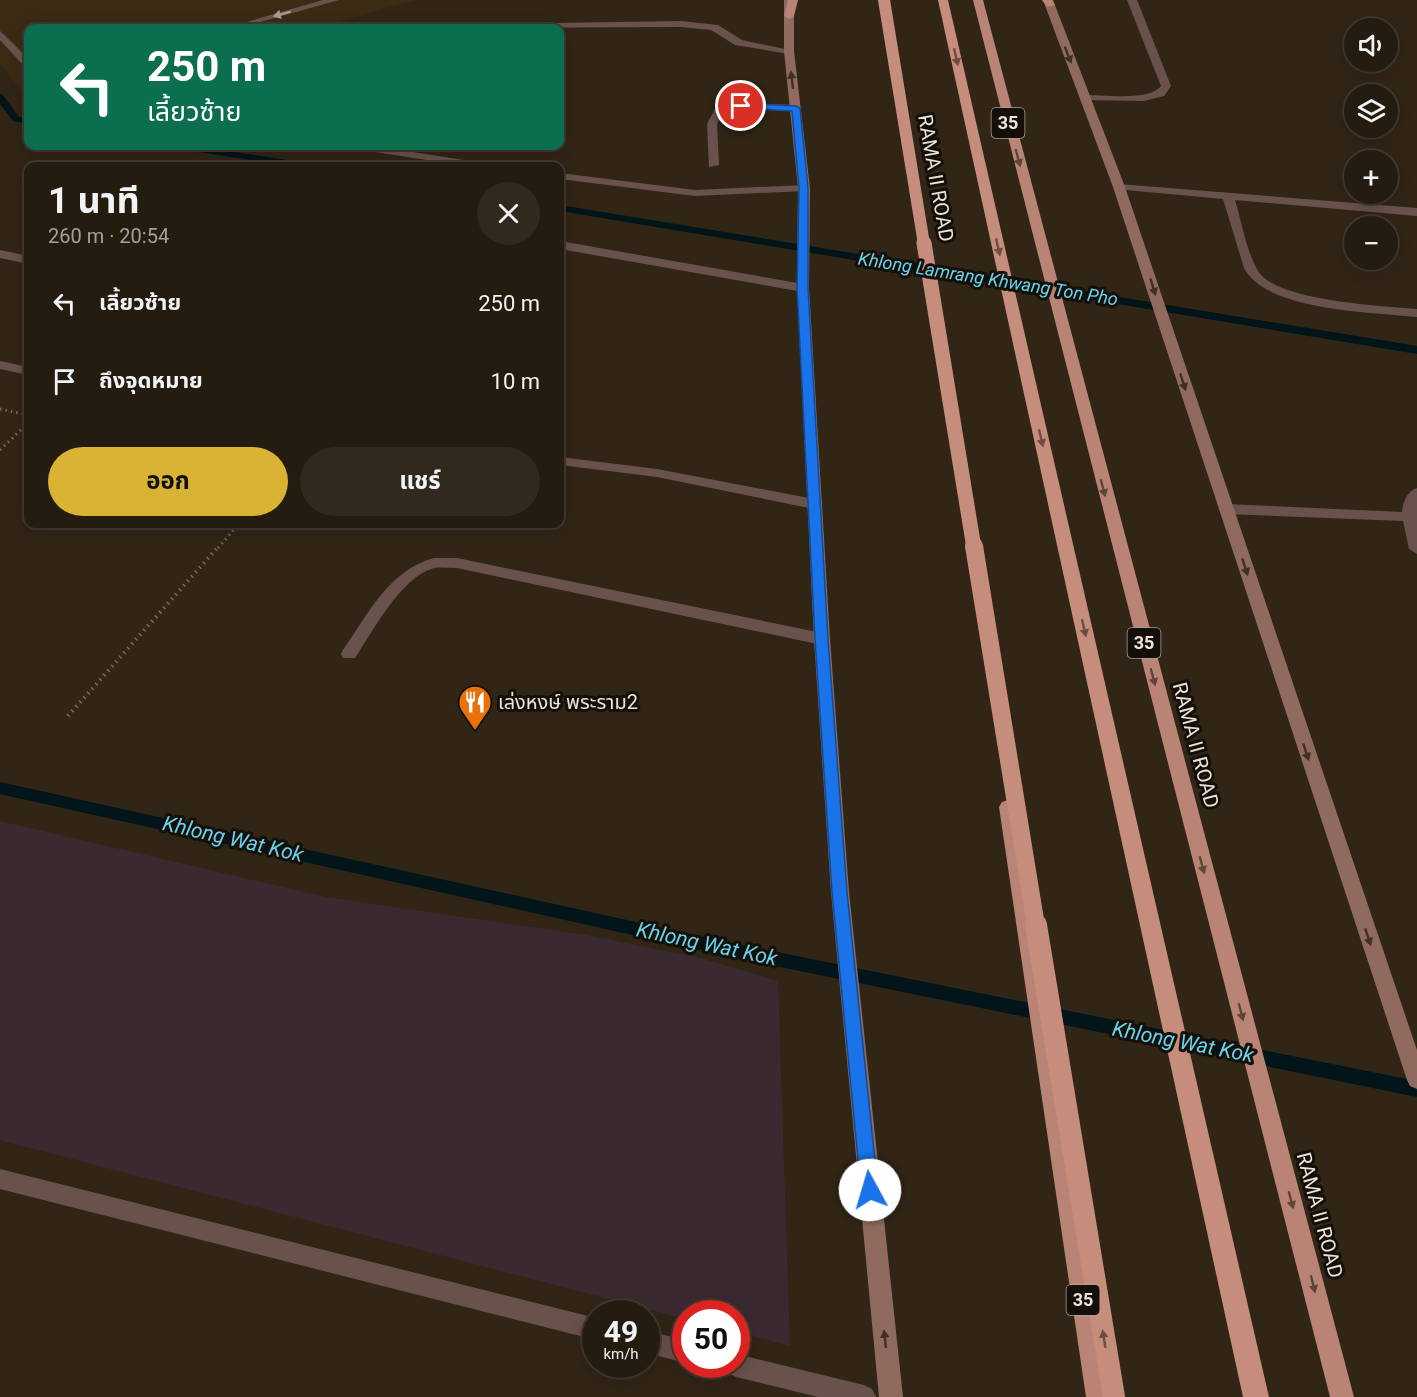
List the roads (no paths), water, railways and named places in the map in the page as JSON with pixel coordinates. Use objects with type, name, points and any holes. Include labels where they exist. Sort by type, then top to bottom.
[{"type":"highway","name":"RAMA II ROAD","points":[[883,0],[919,224],[940,325],[972,525],[1021,905],[1098,1397]]},
{"type":"highway","points":[[883,0],[1114,1397]]},
{"type":"highway","points":[[943,0],[1256,1397]]},
{"type":"highway","name":"RAMA II ROAD","points":[[978,0],[1062,330],[1342,1397]]},
{"type":"main road","points":[[791,0],[789,51],[804,188],[802,257],[814,504],[840,892],[891,1397]]},
{"type":"main road","points":[[1048,2],[1141,248],[1225,509],[1417,1080]]},
{"type":"street","points":[[245,24],[334,0]]},
{"type":"street","points":[[1084,98],[1144,98],[1160,94],[1166,86],[1132,0]]},
{"type":"street","points":[[564,26],[681,24],[714,27],[739,43],[789,51]]},
{"type":"street","points":[[0,34],[24,60]]},
{"type":"street","points":[[713,165],[711,124],[719,111],[741,106],[796,108]]},
{"type":"street","points":[[381,150],[458,162]]},
{"type":"street","points":[[564,177],[695,193],[804,188]]},
{"type":"street","points":[[1119,187],[1417,212]]},
{"type":"street","points":[[1228,196],[1254,274],[1264,286],[1294,297],[1417,314]]},
{"type":"street","points":[[564,246],[803,288]]},
{"type":"street","points":[[0,254],[24,259]]},
{"type":"street","points":[[0,365],[24,370]]},
{"type":"street","points":[[564,461],[657,473],[814,504]]},
{"type":"street","points":[[1417,493],[1410,504],[1409,517],[1417,549]]},
{"type":"street","points":[[1225,509],[1409,517]]},
{"type":"street","points":[[349,654],[402,580],[418,569],[434,563],[458,563],[717,620],[822,639]]},
{"type":"street","points":[[0,1179],[582,1325]]},
{"type":"street","points":[[750,1368],[864,1397]]},
{"type":"waterway","name":"Khlong Lamrang Khwang Ton Pho","points":[[0,97],[16,119],[24,120]]},
{"type":"waterway","name":"Khlong Lamrang Khwang Ton Pho","points":[[204,150],[281,162]]},
{"type":"waterway","name":"Khlong Lamrang Khwang Ton Pho","points":[[564,209],[1417,350]]},
{"type":"waterway","name":"Khlong Wat Kok","points":[[0,788],[722,948],[1417,1089]]},
{"type":"place","name":"เล่งหงษ์ พระราม2","points":[[475,731]]}]
